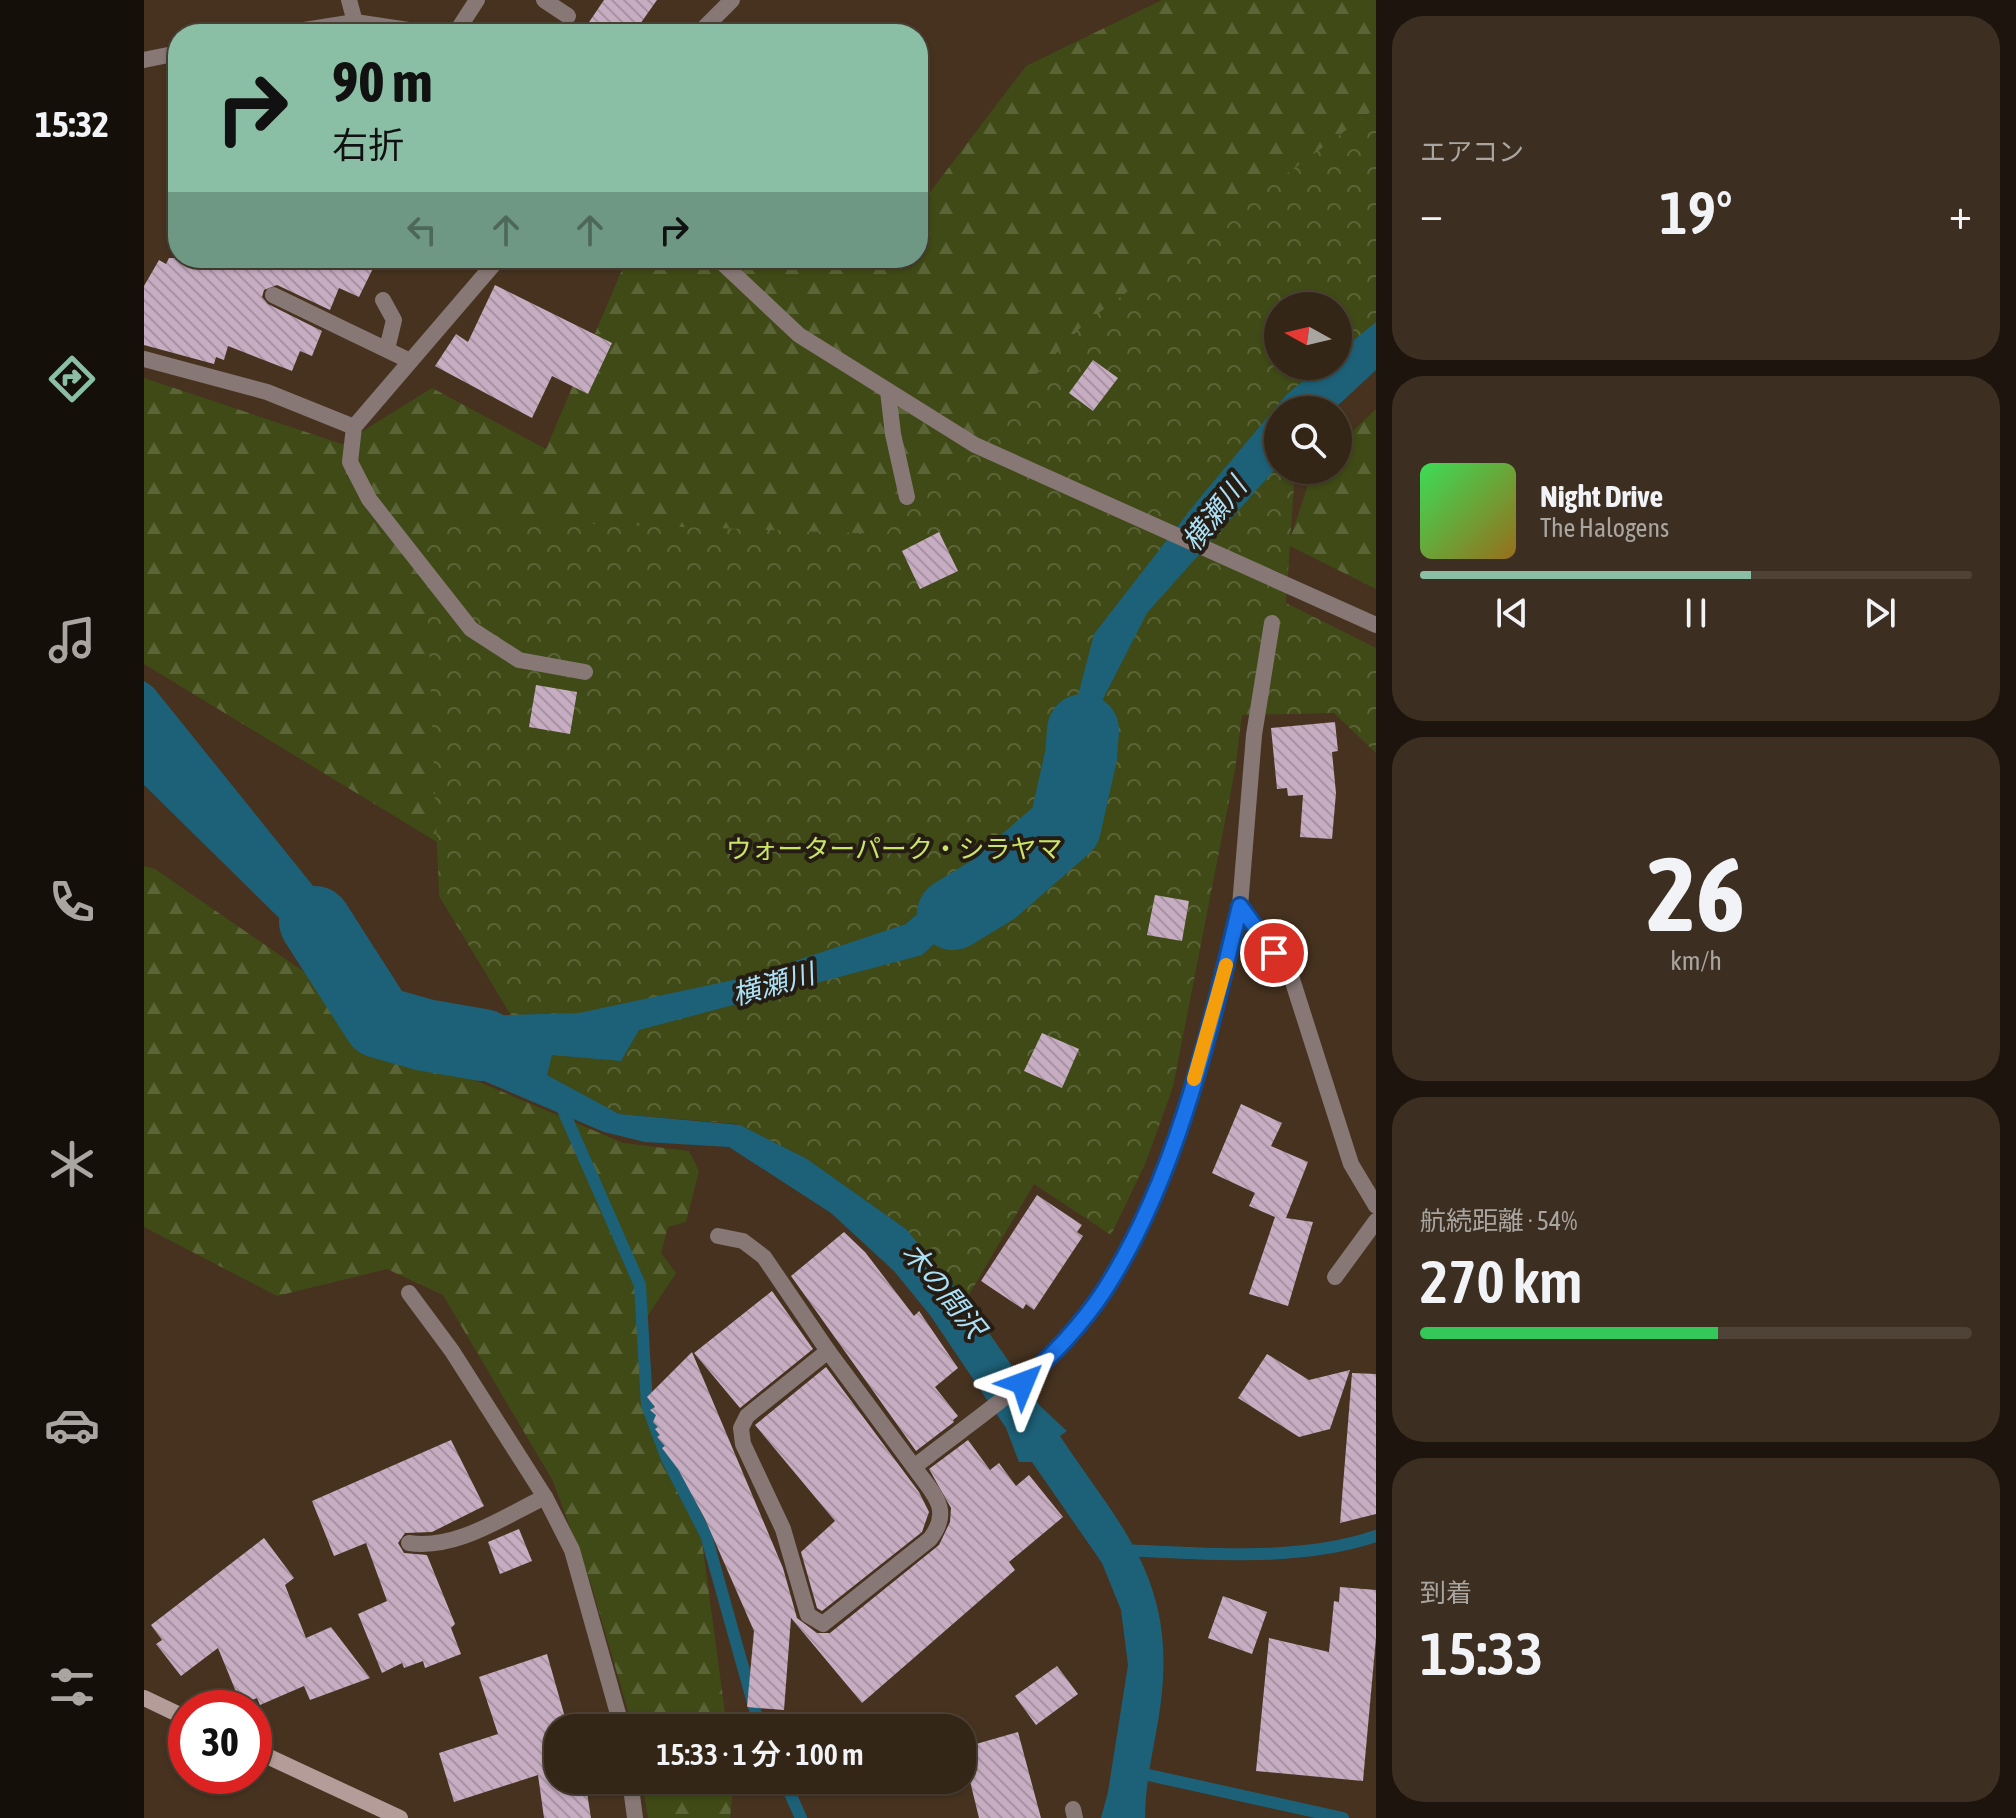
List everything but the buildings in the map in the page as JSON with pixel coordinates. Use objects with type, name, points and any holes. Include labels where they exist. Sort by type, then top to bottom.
[{"type":"street","points":[[349,0],[355,22]]},
{"type":"street","points":[[461,24],[477,0]]},
{"type":"street","points":[[544,0],[568,16]]},
{"type":"street","points":[[708,24],[732,0]]},
{"type":"street","points":[[342,24],[368,24]]},
{"type":"street","points":[[144,60],[168,55]]},
{"type":"street","points":[[490,268],[354,427],[350,462],[369,499],[471,629],[519,660],[585,672]]},
{"type":"street","points":[[728,268],[799,335],[975,445],[1376,625]]},
{"type":"street","points":[[273,295],[410,361]]},
{"type":"street","points":[[383,300],[394,320],[387,349]]},
{"type":"street","points":[[144,359],[267,392],[354,427]]},
{"type":"street","points":[[888,391],[893,434],[907,497]]},
{"type":"street","points":[[914,1467],[1023,1383],[1061,1346],[1103,1292],[1139,1229],[1182,1118],[1217,1002],[1240,906],[1254,735],[1272,623]]},
{"type":"street","points":[[1240,906],[1291,976],[1351,1164],[1376,1206]]},
{"type":"street","points":[[1335,1277],[1376,1221]]},
{"type":"street","points":[[718,1236],[743,1241],[764,1257],[940,1505],[941,1524],[930,1539],[823,1624],[808,1615],[783,1529],[743,1444],[741,1428],[747,1416],[828,1351]]},
{"type":"street","points":[[409,1293],[452,1351],[545,1497],[572,1550],[618,1714]]},
{"type":"street","points":[[409,1543],[427,1546],[461,1538],[545,1497]]},
{"type":"street","points":[[144,1698],[168,1709]]},
{"type":"street","points":[[272,1758],[400,1818]]},
{"type":"street","points":[[632,1794],[635,1818]]},
{"type":"green space","points":[[1162,0],[1376,0],[1376,166],[521,893],[144,664],[144,378],[342,444],[432,388],[546,449],[623,268],[928,268],[928,195],[1026,66]]},
{"type":"green space","name":"ウォーターパーク・シラヤマ","points":[[1376,108],[1376,325],[1352,364],[1352,292],[1264,292],[1264,380],[1342,380],[1333,396],[1264,396],[1264,484],[1294,484],[1286,603],[1376,648],[1376,753],[1334,713],[1242,715],[1235,770],[1173,1087],[1146,1162],[1111,1235],[1034,1184],[966,1300],[906,1229],[807,1159],[737,1124],[619,1114],[547,1075],[439,896],[424,518],[885,534],[1085,323]]},
{"type":"green space","points":[[1376,409],[1376,589],[1288,545],[1308,484],[1352,484],[1352,432]]},
{"type":"green space","points":[[144,866],[155,869],[439,1065],[623,1143],[689,1151],[699,1171],[686,1222],[668,1227],[661,1253],[676,1273],[647,1317],[652,1437],[699,1519],[725,1714],[629,1714],[591,1584],[553,1481],[443,1295],[387,1269],[277,1296],[144,1227]]},
{"type":"green space","points":[[644,1794],[733,1794],[730,1818],[648,1818]]},
{"type":"water","points":[[1376,322],[1376,370],[1348,396],[1285,396],[1304,380],[1352,380],[1352,342]]},
{"type":"water","name":"木の間沢","points":[[1264,421],[1264,482],[1147,613],[1103,699],[1077,814],[922,955],[639,1030],[621,1061],[552,1055],[547,1075],[619,1114],[740,1125],[807,1159],[906,1229],[966,1300],[1040,1406],[1067,1431],[1060,1436],[1118,1521],[1148,1576],[1163,1640],[1162,1696],[1145,1818],[1101,1818],[1128,1665],[1121,1610],[1102,1563],[1032,1462],[1019,1462],[1006,1428],[930,1315],[894,1271],[831,1213],[729,1147],[645,1142],[604,1132],[470,1075],[400,1037],[144,785],[144,681],[153,687],[396,989],[437,1017],[579,1013],[747,977],[906,924],[1053,792],[1094,634],[1198,500]]},
{"type":"waterway","name":"横瀬川","points":[[953,914],[994,889],[1065,827],[1081,756],[1083,730]]},
{"type":"waterway","name":"横瀬川","points":[[315,922],[379,1022],[425,1035],[483,1045]]},
{"type":"waterway","points":[[559,1101],[640,1285],[647,1405],[667,1459],[706,1535],[756,1714]]},
{"type":"waterway","points":[[1121,1550],[1282,1553],[1314,1550],[1376,1536]]},
{"type":"waterway","points":[[1135,1772],[1343,1818]]},
{"type":"waterway","points":[[790,1794],[801,1818]]},
{"type":"slow traffic","points":[[1194,1079],[1226,965]]},
{"type":"route","points":[[1023,1383],[1061,1346],[1103,1292],[1139,1229],[1182,1118],[1217,1002],[1240,906],[1274,953]]}]
